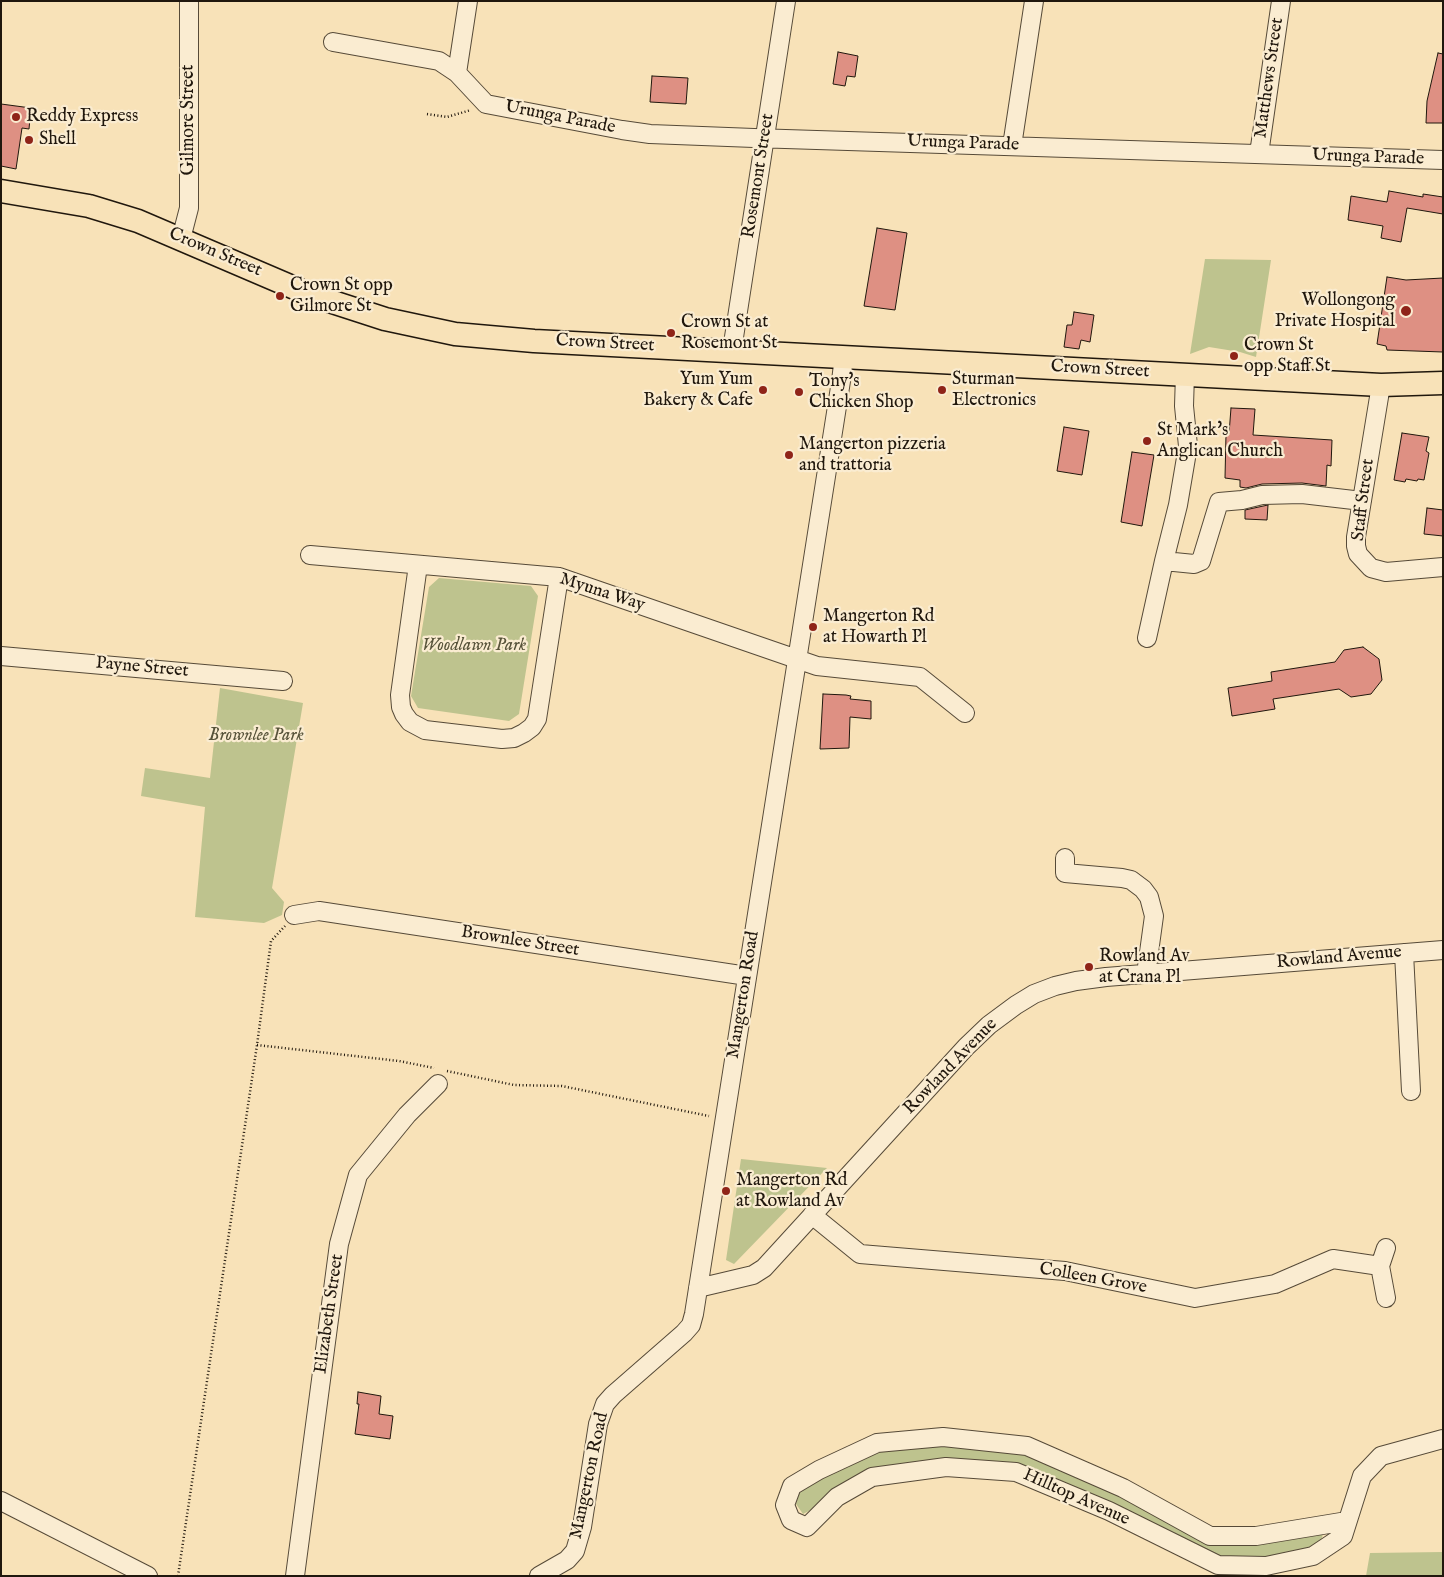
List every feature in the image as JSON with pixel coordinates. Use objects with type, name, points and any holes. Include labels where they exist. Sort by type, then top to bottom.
[{"type":"main road","name":"Crown Street","points":[[1,191],[89,206],[138,221],[311,295],[385,319],[455,334],[534,340],[1381,385],[1443,383]]},
{"type":"street","name":"Gilmore Street","points":[[181,238],[188,208],[189,1]]},
{"type":"street","points":[[457,73],[468,1]]},
{"type":"street","name":"Rosemont Street","points":[[732,350],[786,1]]},
{"type":"street","points":[[1012,146],[1034,1]]},
{"type":"street","name":"Matthews Street","points":[[1259,154],[1281,1]]},
{"type":"street","points":[[333,42],[439,61],[457,73],[486,104]]},
{"type":"street","name":"Urunga Parade","points":[[486,104],[650,134],[1443,160]]},
{"type":"street","name":"Mangerton Road","points":[[539,1576],[567,1560],[575,1551],[582,1526],[598,1424],[605,1404],[691,1325],[798,659],[844,356]]},
{"type":"street","points":[[1148,638],[1178,505],[1188,446],[1184,406],[1185,374]]},
{"type":"street","name":"Staff Street","points":[[1381,385],[1362,501],[1356,546],[1358,554],[1371,568],[1386,572],[1443,567]]},
{"type":"street","points":[[1164,561],[1194,564],[1201,561],[1219,502],[1242,500],[1262,495],[1302,494],[1362,501]]},
{"type":"street","name":"Myuna Way","points":[[310,555],[559,577],[817,666],[920,677],[965,713]]},
{"type":"street","points":[[418,565],[400,695],[404,714],[410,722],[425,730],[502,738],[514,738],[524,733],[532,727],[537,719],[559,577]]},
{"type":"street","name":"Payne Street","points":[[1,656],[283,681]]},
{"type":"street","points":[[1065,858],[1065,873],[1131,880],[1149,897],[1154,916],[1146,974]]},
{"type":"street","name":"Brownlee Street","points":[[294,915],[319,911],[747,976]]},
{"type":"street","name":"Rowland Avenue","points":[[698,1288],[753,1275],[764,1268],[966,1047],[988,1025],[1034,994],[1055,986],[1106,977],[1443,950]]},
{"type":"street","points":[[1404,953],[1410,1090]]},
{"type":"street","name":"Elizabeth Street","points":[[295,1576],[339,1244],[358,1175],[441,1074]]},
{"type":"street","name":"Colleen Grove","points":[[812,1215],[860,1254],[1065,1271],[1195,1298],[1275,1284],[1333,1260],[1380,1266]]},
{"type":"street","points":[[1386,1248],[1380,1266],[1386,1298]]},
{"type":"street","name":"Hilltop Avenue","points":[[1347,1521],[1305,1530],[1256,1536],[1210,1536],[1124,1488],[1027,1446],[943,1437],[877,1442],[819,1470],[792,1486],[785,1505],[792,1520],[807,1527],[837,1497],[872,1477],[946,1467],[1016,1472],[1109,1511],[1218,1565],[1266,1566],[1314,1556],[1343,1536],[1362,1476],[1381,1456],[1443,1440]]},
{"type":"street","points":[[1,1501],[148,1576]]},
{"type":"path","points":[[427,114],[447,117],[486,104]]},
{"type":"path","points":[[178,1576],[271,941],[294,915]]},
{"type":"path","points":[[257,1045],[399,1061],[441,1074],[514,1085],[562,1086],[724,1120]]},
{"type":"green space","points":[[1205,259],[1271,260],[1256,357],[1240,352],[1209,347],[1190,354]]},
{"type":"green space","name":"Woodlawn Park","points":[[439,578],[531,586],[538,596],[519,714],[509,721],[418,708],[411,696],[429,587]]},
{"type":"green space","name":"Brownlee Park","points":[[220,688],[303,703],[272,888],[284,902],[282,915],[264,923],[195,917],[205,807],[141,796],[145,768],[210,778]]},
{"type":"green space","points":[[741,1159],[827,1168],[734,1264],[726,1260]]},
{"type":"green space","points":[[914,1444],[977,1446],[1031,1453],[1095,1482],[1208,1542],[1324,1531],[1320,1544],[1300,1553],[1264,1561],[1225,1559],[1036,1473],[1004,1462],[948,1460],[896,1466],[803,1514],[796,1504],[800,1491],[826,1474],[872,1454]]},
{"type":"green space","points":[[1443,1552],[1443,1576],[1366,1576],[1370,1553]]},
{"type":"building","points":[[838,52],[858,56],[855,77],[847,76],[845,86],[833,84]]},
{"type":"building","points":[[1438,53],[1443,54],[1443,123],[1426,123],[1427,101]]},
{"type":"building","points":[[652,76],[688,78],[686,104],[650,102]]},
{"type":"building","points":[[1,104],[31,108],[29,129],[22,128],[16,169],[1,166]]},
{"type":"building","points":[[1389,191],[1423,197],[1423,194],[1443,197],[1443,214],[1407,208],[1401,242],[1381,238],[1383,226],[1348,220],[1351,196],[1387,202]]},
{"type":"building","points":[[877,228],[907,233],[895,310],[864,306]]},
{"type":"building","name":"Wollongong Private Hospital","points":[[1387,277],[1406,280],[1443,278],[1443,352],[1387,350],[1386,346],[1377,344]]},
{"type":"building","points":[[1074,312],[1094,315],[1090,342],[1081,340],[1079,349],[1064,347],[1067,325],[1072,325]]},
{"type":"building","points":[[1231,408],[1255,409],[1253,435],[1332,440],[1331,466],[1327,465],[1326,486],[1302,483],[1262,484],[1246,488],[1240,487],[1240,480],[1225,478],[1226,434],[1229,434]]},
{"type":"building","points":[[1064,427],[1089,431],[1082,475],[1057,471]]},
{"type":"building","points":[[1402,433],[1429,437],[1426,451],[1429,453],[1424,480],[1406,479],[1405,482],[1394,480]]},
{"type":"building","points":[[1132,452],[1154,455],[1142,526],[1121,522]]},
{"type":"building","points":[[1268,505],[1267,520],[1245,519],[1245,510]]},
{"type":"building","points":[[1427,508],[1443,510],[1443,536],[1424,534]]},
{"type":"building","points":[[1363,647],[1379,659],[1382,680],[1371,694],[1351,697],[1339,689],[1273,699],[1275,709],[1232,716],[1228,688],[1272,681],[1271,672],[1335,662],[1344,650]]},
{"type":"building","points":[[823,694],[846,695],[851,696],[850,699],[871,701],[871,719],[850,717],[849,748],[820,749]]},
{"type":"building","points":[[358,1392],[381,1396],[379,1414],[393,1416],[390,1439],[355,1434],[359,1404],[357,1404]]},
{"type":"place","name":"Reddy Express","points":[[16,117]]},
{"type":"place","name":"Shell","points":[[29,140]]},
{"type":"place","name":"Crown St opp Gilmore St","points":[[280,296]]},
{"type":"place","name":"Wollongong Private Hospital","points":[[1406,311]]},
{"type":"place","name":"Crown St at Rosemont St","points":[[671,333]]},
{"type":"place","name":"Crown St opp Staff St","points":[[1234,356]]},
{"type":"place","name":"Yum Yum Bakery & Cafe","points":[[763,390]]},
{"type":"place","name":"Sturman Electronics","points":[[942,390]]},
{"type":"place","name":"Tony's Chicken Shop","points":[[799,392]]},
{"type":"place","name":"St Mark's Anglican Church","points":[[1147,441]]},
{"type":"place","name":"Mangerton pizzeria and trattoria","points":[[789,455]]},
{"type":"place","name":"Mangerton Rd at Howarth Pl","points":[[813,627]]},
{"type":"place","name":"Rowland Av at Crana Pl","points":[[1089,967]]},
{"type":"place","name":"Mangerton Rd at Rowland Av","points":[[726,1191]]}]
